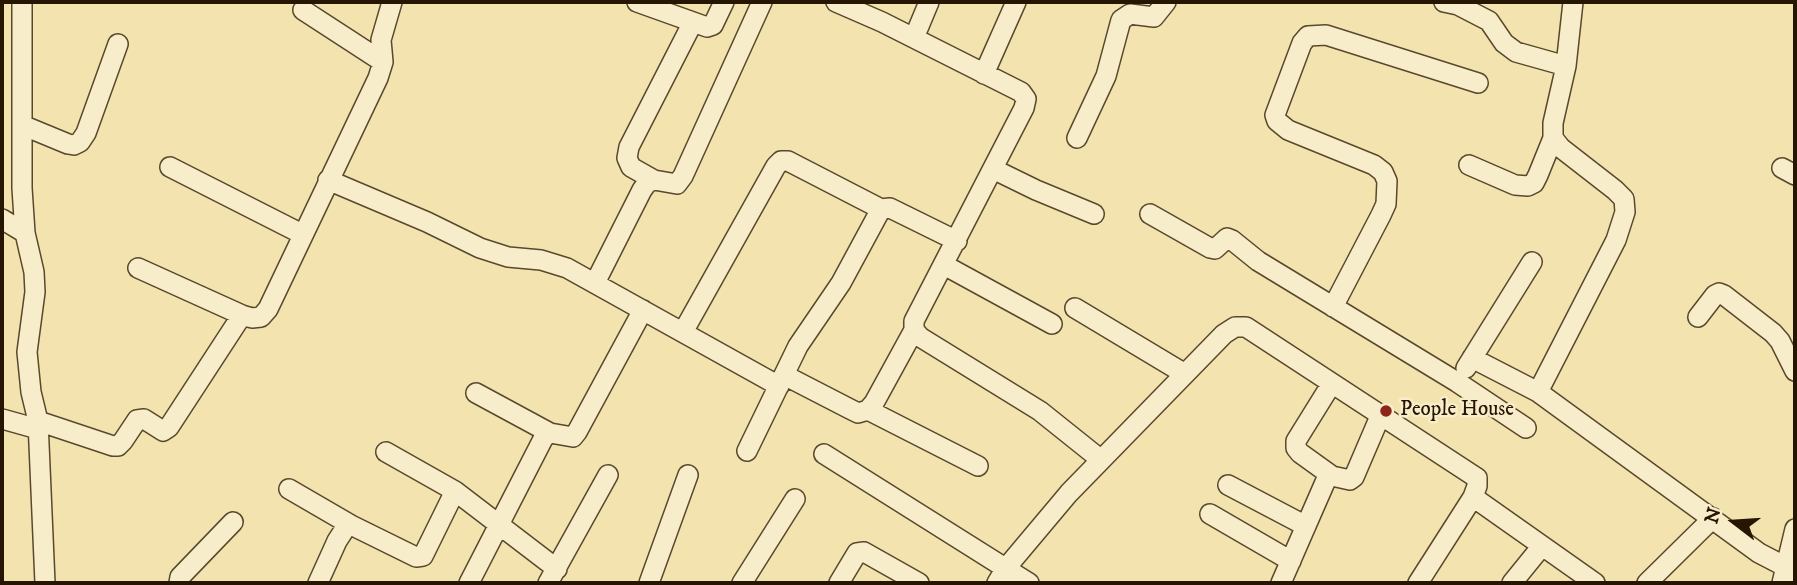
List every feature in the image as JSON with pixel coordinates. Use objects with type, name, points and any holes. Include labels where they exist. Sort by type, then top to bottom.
[{"type":"street","points":[[22,2],[25,233],[34,272],[35,292],[27,352],[28,374],[38,425],[44,583]]},
{"type":"street","points":[[138,268],[252,318],[261,317],[268,309],[379,78],[383,61],[381,40],[392,2]]},
{"type":"street","points":[[637,2],[668,7],[693,23],[707,27],[713,26],[724,2]]},
{"type":"street","points":[[693,23],[629,147],[627,158],[631,167],[654,180],[677,184],[761,2]]},
{"type":"street","points":[[328,180],[416,217],[480,248],[508,257],[552,262],[781,381],[858,413],[868,410],[914,330],[914,321],[957,241],[1024,108],[1026,99],[1021,92],[836,2]]},
{"type":"street","points":[[914,38],[929,2]]},
{"type":"street","points":[[984,74],[1016,2]]},
{"type":"street","points":[[1077,138],[1106,76],[1121,20],[1130,15],[1154,17],[1166,2]]},
{"type":"street","points":[[1469,165],[1515,185],[1528,186],[1534,183],[1553,138],[1553,123],[1566,66],[1573,2]]},
{"type":"street","points":[[1454,3],[1489,21],[1504,43],[1516,52],[1566,66]]},
{"type":"street","points":[[303,10],[383,61]]},
{"type":"street","points":[[1333,307],[1381,215],[1387,181],[1383,172],[1374,166],[1288,130],[1277,121],[1275,115],[1302,43],[1308,36],[1326,35],[1478,83]]},
{"type":"street","points":[[22,125],[68,144],[80,142],[118,44]]},
{"type":"street","points":[[1538,392],[1616,240],[1625,212],[1623,199],[1615,190],[1561,148],[1553,138]]},
{"type":"street","points":[[683,332],[781,161],[788,161],[881,209],[890,208],[957,241]]},
{"type":"street","points":[[170,167],[302,234]]},
{"type":"street","points":[[993,169],[1094,214]]},
{"type":"street","points":[[595,283],[642,190],[647,183],[654,180]]},
{"type":"street","points":[[747,451],[798,346],[852,265],[881,209]]},
{"type":"street","points":[[1150,214],[1210,248],[1215,249],[1227,238],[1232,240],[1258,261],[1457,382],[1526,428]]},
{"type":"street","points":[[2,219],[25,233]]},
{"type":"street","points":[[1457,382],[1532,262]]},
{"type":"street","points":[[944,265],[1052,324]]},
{"type":"street","points":[[1699,317],[1715,295],[1724,295],[1773,333],[1795,371]]},
{"type":"street","points":[[1075,308],[1185,374]]},
{"type":"street","points":[[476,393],[550,433],[573,437],[643,310]]},
{"type":"street","points":[[2,419],[38,425],[113,446],[118,446],[123,441],[137,420],[144,419],[163,431],[169,427],[242,314]]},
{"type":"street","points":[[1001,576],[1041,524],[1100,459],[1224,334],[1235,327],[1246,327],[1477,478],[1473,496],[1419,583]]},
{"type":"street","points":[[914,330],[920,337],[1040,411],[1100,459]]},
{"type":"street","points":[[1472,358],[1538,392],[1788,575],[1795,529]]},
{"type":"street","points":[[1332,383],[1296,441],[1296,448],[1300,453],[1332,477],[1350,480],[1354,477],[1381,414]]},
{"type":"street","points":[[868,410],[978,466]]},
{"type":"street","points":[[469,583],[544,436],[550,433]]},
{"type":"street","points":[[386,452],[455,491],[500,526],[552,576],[608,475]]},
{"type":"street","points":[[824,454],[1001,576],[1029,583]]},
{"type":"street","points":[[649,583],[688,475]]},
{"type":"street","points":[[1282,583],[1326,480],[1332,477]]},
{"type":"street","points":[[1228,485],[1306,526]]},
{"type":"street","points":[[289,489],[351,525],[416,557],[422,556],[455,491]]},
{"type":"street","points":[[1473,496],[1595,583]]},
{"type":"street","points":[[743,583],[795,499]]},
{"type":"street","points":[[1210,514],[1291,561]]},
{"type":"street","points":[[1647,583],[1713,519]]},
{"type":"street","points":[[179,583],[180,577],[233,522]]},
{"type":"street","points":[[318,583],[337,541],[346,527],[351,525]]},
{"type":"street","points":[[1513,583],[1542,546]]},
{"type":"street","points":[[839,583],[857,553],[864,552],[919,583]]},
{"type":"street","points":[[1282,583],[1287,580],[1303,583]]},
{"type":"place","name":"People House","points":[[1386,411]]}]
